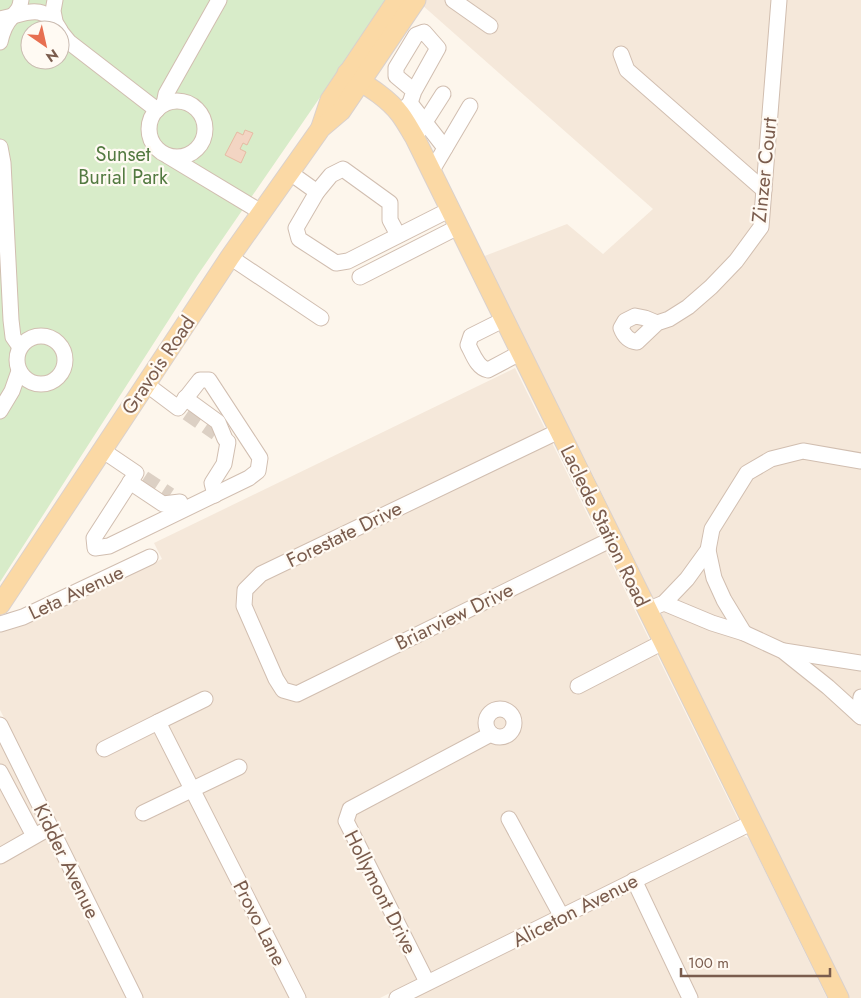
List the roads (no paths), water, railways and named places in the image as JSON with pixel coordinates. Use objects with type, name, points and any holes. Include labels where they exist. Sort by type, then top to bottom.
[{"type":"main road","name":"Gravois Road","points":[[354,78],[396,0]]},
{"type":"main road","name":"Gravois Road","points":[[0,606],[230,257],[321,128],[330,100],[376,60],[416,0]]},
{"type":"main road","points":[[376,60],[380,83],[386,100]]},
{"type":"main road","name":"Laclede Station Road","points":[[354,78],[386,100],[408,103],[420,131],[431,172],[449,210],[612,538],[656,607],[663,642],[839,998]]},
{"type":"street","points":[[0,42],[6,18],[20,7],[21,0]]},
{"type":"street","points":[[55,0],[53,11],[56,20]]},
{"type":"street","points":[[218,0],[160,107],[152,118],[150,136],[160,151],[261,212]]},
{"type":"street","points":[[453,0],[490,26]]},
{"type":"street","name":"Zinzer Court","points":[[657,323],[669,319],[688,307],[711,287],[736,260],[761,228],[779,0]]},
{"type":"street","points":[[6,18],[31,11],[47,14],[52,20]]},
{"type":"street","points":[[400,23],[416,35]]},
{"type":"street","points":[[424,32],[438,48],[408,103],[396,76],[396,68],[416,35],[424,32]]},
{"type":"street","points":[[70,43],[160,107]]},
{"type":"street","points":[[621,54],[627,70],[764,190]]},
{"type":"street","points":[[443,94],[420,131],[445,148]]},
{"type":"street","points":[[160,107],[173,101],[191,104],[199,110],[204,118],[206,127],[201,145],[194,151],[186,156],[168,156]]},
{"type":"street","points":[[431,172],[470,106]]},
{"type":"street","points":[[0,147],[2,210],[11,320],[13,337],[20,347]]},
{"type":"street","points":[[398,235],[390,220],[390,203],[343,170],[331,175],[317,192],[296,228],[300,239],[336,263],[348,261],[449,210]]},
{"type":"street","points":[[290,172],[317,192]]},
{"type":"street","points":[[360,277],[458,227]]},
{"type":"street","points":[[230,257],[321,318]]},
{"type":"street","points":[[504,320],[471,336],[468,340],[468,345],[479,366],[485,370],[520,353]]},
{"type":"street","points":[[46,336],[53,339],[63,350],[65,364],[58,378],[44,384],[30,382],[19,371],[16,359],[20,347],[31,338],[46,336]]},
{"type":"street","points":[[0,411],[8,398],[19,371]]},
{"type":"street","points":[[102,450],[137,478],[163,504],[215,495],[249,478],[258,471],[260,458],[209,380],[200,380],[183,406]]},
{"type":"street","points":[[146,384],[183,406],[218,422],[223,438],[224,464],[212,483],[215,495]]},
{"type":"street","name":"Forestate Drive","points":[[297,694],[283,690],[276,679],[244,606],[244,590],[261,574],[559,431]]},
{"type":"street","points":[[223,438],[244,432]]},
{"type":"street","points":[[744,634],[724,600],[714,578],[708,550],[712,528],[747,473],[771,459],[804,451],[861,460]]},
{"type":"street","points":[[137,478],[94,538],[95,548],[109,546],[179,502]]},
{"type":"street","name":"Briarview Drive","points":[[297,694],[612,538]]},
{"type":"street","points":[[656,607],[687,579],[708,550]]},
{"type":"street","name":"Leta Avenue","points":[[0,624],[23,617],[150,557]]},
{"type":"street","points":[[656,607],[744,634],[783,651],[861,663]]},
{"type":"street","points":[[578,686],[663,642]]},
{"type":"street","points":[[783,651],[828,687],[860,716]]},
{"type":"street","points":[[860,716],[861,697]]},
{"type":"street","points":[[104,749],[205,699]]},
{"type":"street","name":"Provo Lane","points":[[158,722],[298,998]]},
{"type":"street","name":"Kidder Avenue","points":[[0,725],[135,998]]},
{"type":"street","name":"Hollymont Drive","points":[[427,982],[346,821],[350,809],[491,734]]},
{"type":"street","points":[[143,813],[240,767]]},
{"type":"street","points":[[0,772],[34,836]]},
{"type":"street","points":[[508,819],[562,917]]},
{"type":"street","name":"Aliceton Avenue","points":[[397,998],[753,822]]},
{"type":"street","points":[[0,856],[50,826]]},
{"type":"street","points":[[634,880],[690,998]]},
{"type":"tunnel","points":[[187,413],[216,433]]},
{"type":"tunnel","points":[[144,478],[170,495]]},
{"type":"park label","name":"Sunset Burial Park","points":[[123,166]]}]
